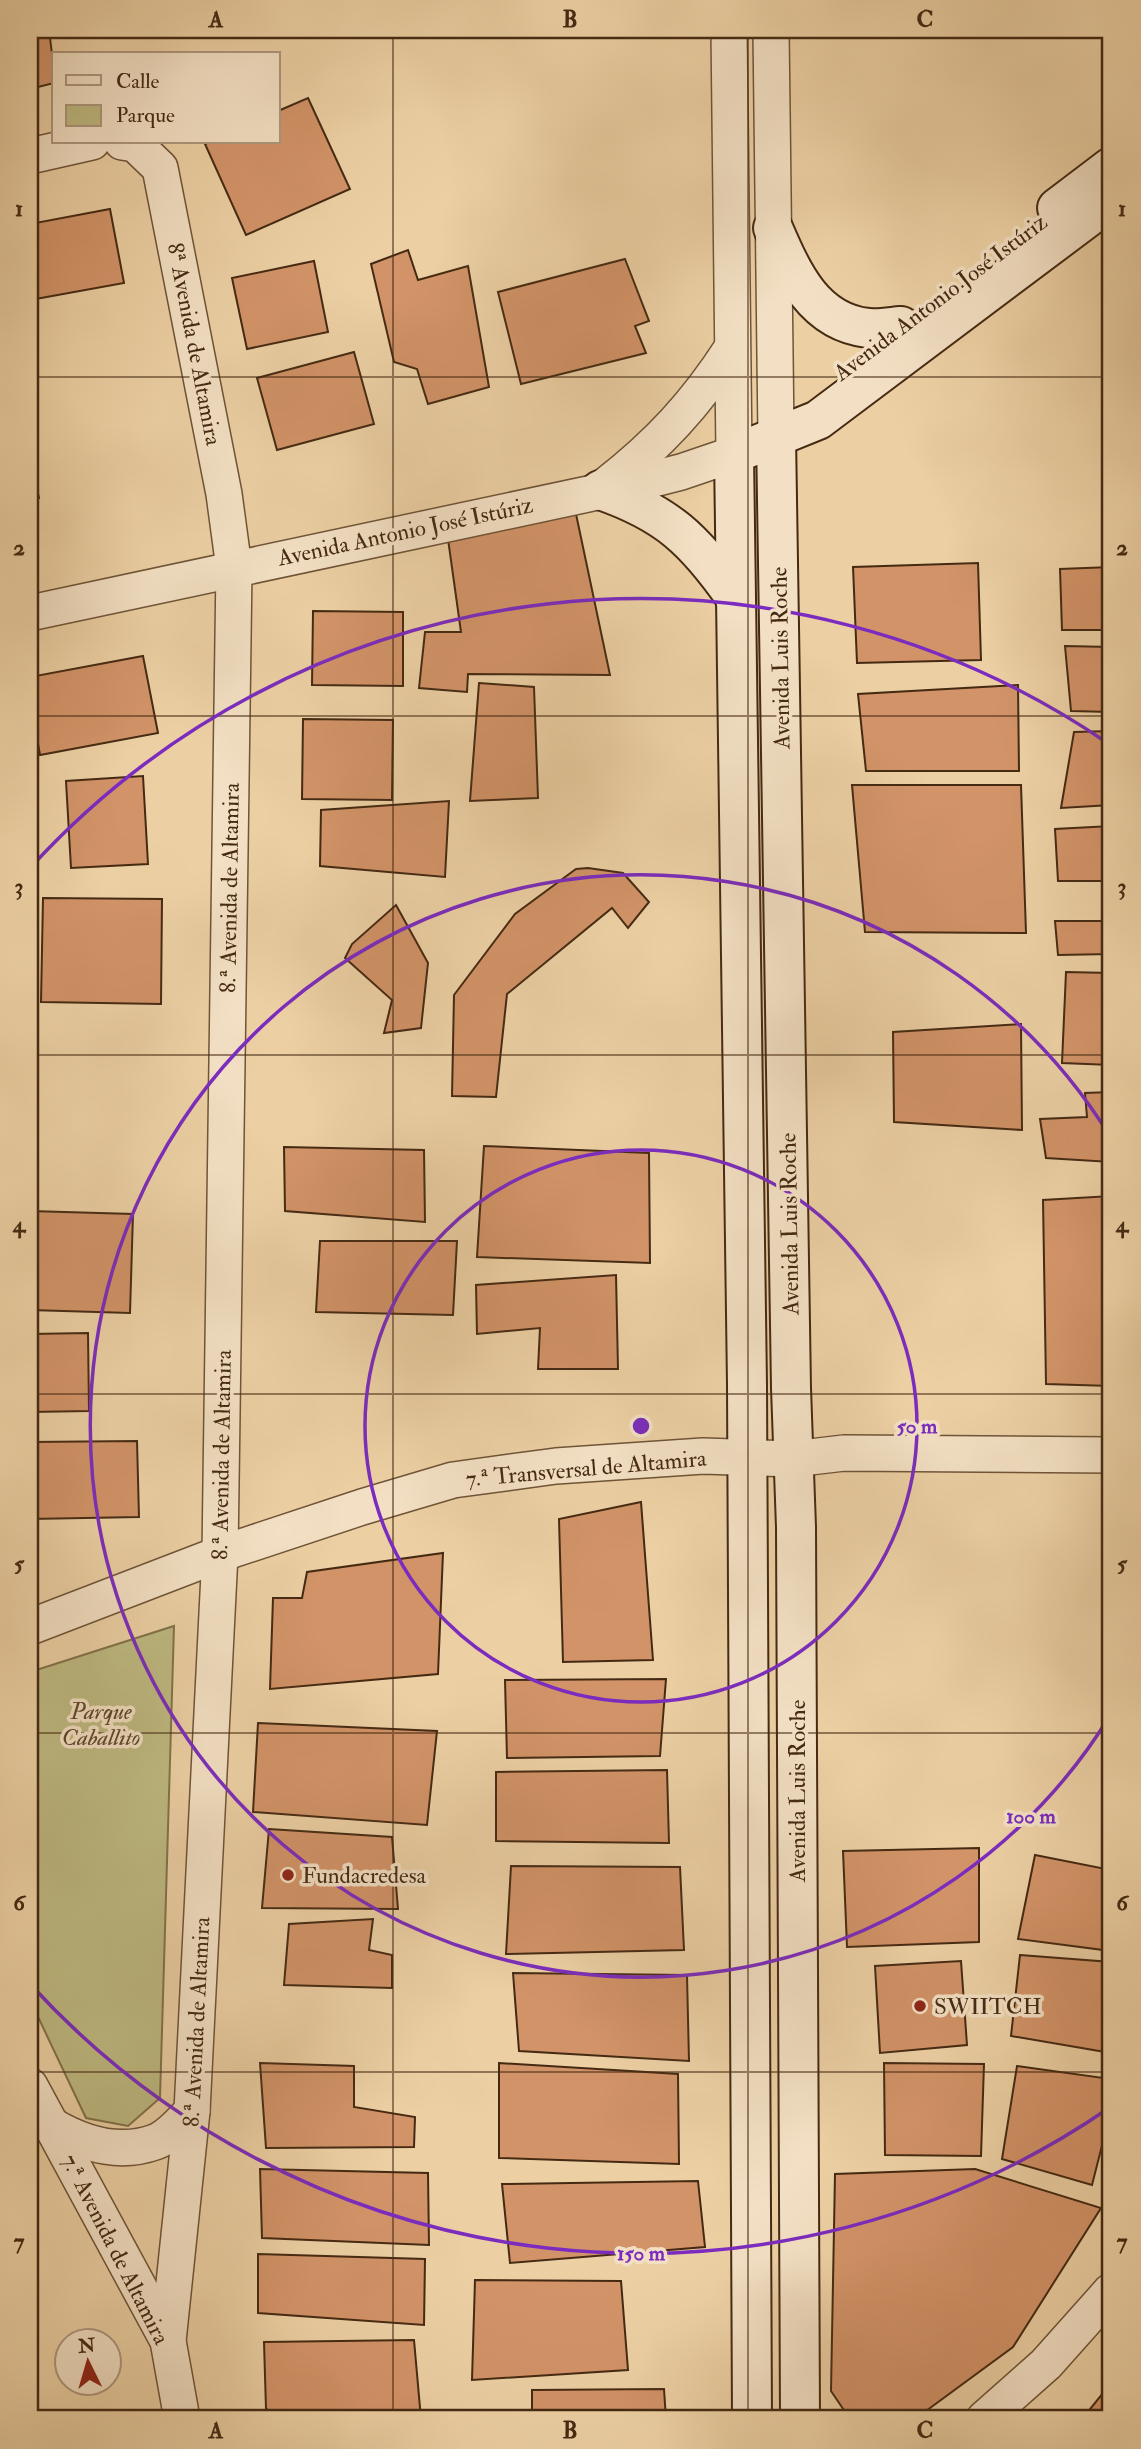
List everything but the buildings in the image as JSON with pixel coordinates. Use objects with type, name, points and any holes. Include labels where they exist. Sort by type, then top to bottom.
[{"type":"main road","name":"Avenida Antonio José Istúriz","points":[[776,436],[807,399],[1111,167]]},
{"type":"main road","name":"Avenida Antonio José Istúriz","points":[[734,454],[818,420],[1111,200]]},
{"type":"main road","points":[[773,228],[793,274],[809,298],[827,313],[854,325],[869,328],[901,326]]},
{"type":"main road","name":"Avenida Luis Roche","points":[[776,436],[796,1541],[800,2419]]},
{"type":"main road","name":"Avenida Luis Roche","points":[[734,454],[747,1456],[752,2419]]},
{"type":"main road","points":[[600,490],[625,499],[674,527],[707,557],[735,597]]},
{"type":"street","name":"Avenida Luis Roche","points":[[729,30],[734,454]]},
{"type":"street","name":"Avenida Luis Roche","points":[[771,30],[776,436]]},
{"type":"street","points":[[30,156],[83,144]]},
{"type":"street","name":"8ª Avenida de Altamira","points":[[135,144],[160,168],[224,494],[234,568]]},
{"type":"street","points":[[600,490],[667,434],[703,391],[732,348]]},
{"type":"street","name":"Avenida Antonio José Istúriz","points":[[30,613],[681,472],[734,454]]},
{"type":"street","name":"8.ª Avenida de Altamira","points":[[168,2341],[192,2111],[220,1554],[234,568]]},
{"type":"street","points":[[793,1459],[844,1453],[1111,1455]]},
{"type":"street","name":"7.ª Transversal de Altamira","points":[[30,1628],[220,1554],[453,1480],[556,1466],[703,1456],[793,1459]]},
{"type":"street","name":"7.ª Avenida de Altamira","points":[[30,2085],[168,2341],[181,2419]]},
{"type":"street","points":[[51,2125],[93,2145],[117,2148],[157,2142],[192,2111]]},
{"type":"street","points":[[984,2419],[1046,2364],[1111,2291]]},
{"type":"green space","name":"Parque Caballito","points":[[174,1626],[160,2098],[128,2126],[86,2118],[30,2000],[30,1672]]},
{"type":"place","name":"Fundacredesa","points":[[288,1875]]},
{"type":"place","name":"SWIITCH","points":[[920,2006]]}]
